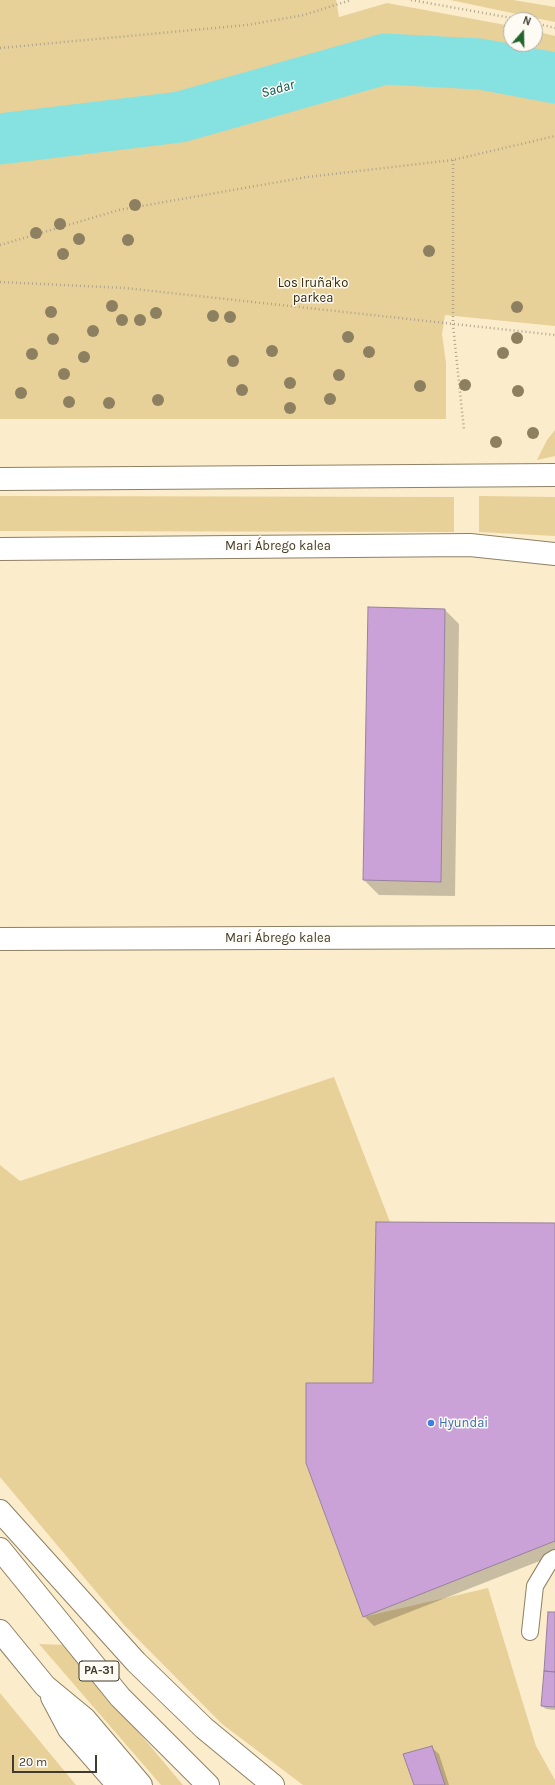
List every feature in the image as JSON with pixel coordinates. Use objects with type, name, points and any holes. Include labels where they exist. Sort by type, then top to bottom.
[{"type":"main road","points":[[0,479],[555,475]]},
{"type":"main road","name":"Mari Ábrego kalea","points":[[0,549],[470,545],[555,554]]},
{"type":"main road","name":"Mari Ábrego kalea","points":[[0,939],[555,937]]},
{"type":"main road","points":[[0,1511],[136,1662],[204,1728],[273,1785]]},
{"type":"main road","name":"PA-31","points":[[0,1549],[120,1697],[208,1785]]},
{"type":"main road","points":[[0,1631],[45,1686],[69,1729],[117,1784]]},
{"type":"main road","points":[[45,1686],[85,1719],[141,1785]]},
{"type":"lane","points":[[530,1632],[535,1586],[550,1561],[555,1558]]},
{"type":"path","points":[[0,48],[247,25],[304,15],[351,0]]},
{"type":"path","points":[[411,0],[503,16]]},
{"type":"path","points":[[543,25],[555,28]]},
{"type":"path","points":[[0,245],[119,210],[307,177],[453,160],[555,136]]},
{"type":"path","points":[[453,160],[453,325],[464,430]]},
{"type":"path","points":[[0,282],[125,288],[555,335]]},
{"type":"green space","name":"Los Iruña'ko parkea","points":[[0,0],[336,0],[339,17],[387,3],[503,25],[503,52],[543,52],[543,33],[555,36],[555,326],[445,315],[442,334],[446,363],[446,419],[0,419]]},
{"type":"green space","points":[[450,0],[513,0],[555,7],[555,22],[543,19],[543,12],[507,12]]},
{"type":"green space","points":[[555,430],[555,456],[537,460],[547,440]]},
{"type":"green space","points":[[0,496],[454,497],[454,532],[0,531]]},
{"type":"green space","points":[[479,496],[555,497],[555,536],[479,532]]},
{"type":"green space","points":[[334,1077],[390,1222],[373,1383],[306,1383],[306,1463],[363,1617],[488,1588],[536,1746],[555,1780],[555,1785],[303,1785],[222,1724],[124,1625],[0,1477],[0,1165],[20,1181]]},
{"type":"green space","points":[[39,1644],[65,1645],[183,1785],[161,1785]]},
{"type":"green space","points":[[0,1693],[76,1785],[0,1785]]},
{"type":"building","points":[[368,607],[445,609],[441,882],[363,880]]},
{"type":"building","name":"Hyundai","points":[[376,1222],[555,1223],[555,1541],[363,1617],[306,1463],[306,1383],[373,1383]]},
{"type":"building","points":[[548,1612],[555,1612],[555,1672],[544,1671]]},
{"type":"building","points":[[544,1671],[555,1672],[555,1707],[541,1706]]},
{"type":"building","points":[[432,1746],[445,1785],[414,1785],[403,1754]]},
{"type":"waterway","name":"Sadar","points":[[0,139],[180,117],[385,59],[480,64],[555,78]]},
{"type":"place","name":"Hyundai","points":[[431,1423]]}]
